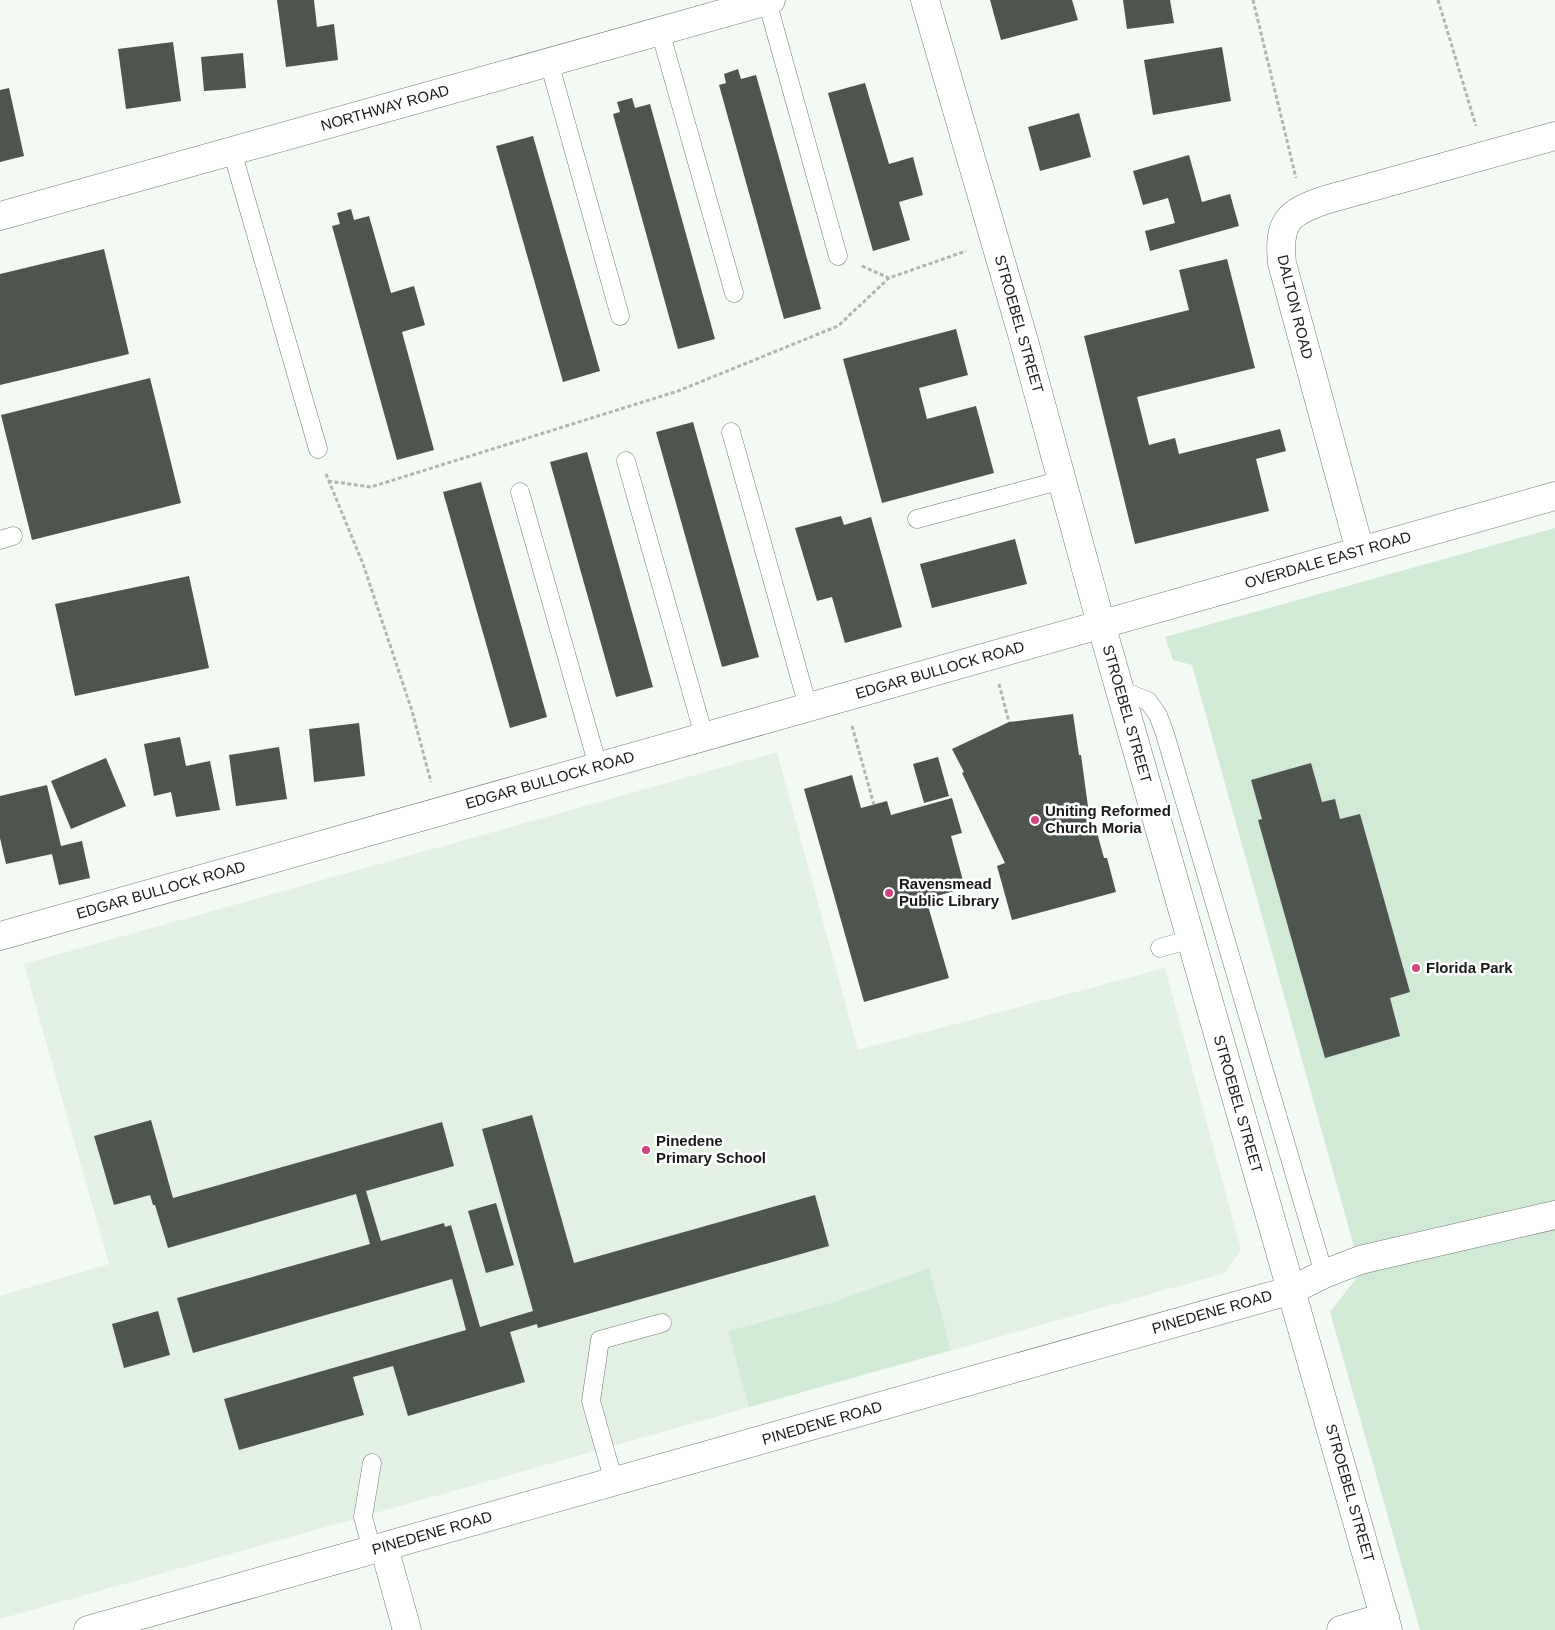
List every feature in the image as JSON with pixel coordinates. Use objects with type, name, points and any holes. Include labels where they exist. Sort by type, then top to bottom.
[{"type":"street","name":"STROEBEL STREET","points":[[925,0],[996,243],[1101,624],[1387,1624]]},
{"type":"street","name":"NORTHWAY ROAD","points":[[0,216],[769,1]]},
{"type":"street","name":"DALTON ROAD","points":[[1360,551],[1282,263],[1280,241],[1286,222],[1303,208],[1325,200],[1555,136]]},
{"type":"street","name":"OVERDALE EAST ROAD","points":[[1101,624],[1555,496]]},
{"type":"street","name":"EDGAR BULLOCK ROAD","points":[[0,936],[1101,624]]},
{"type":"street","name":"PINEDENE ROAD","points":[[88,1630],[1292,1290],[1324,1274],[1360,1260],[1555,1215]]},
{"type":"street","points":[[378,1548],[407,1630]]},
{"type":"street","points":[[1340,1630],[1387,1624]]},
{"type":"lane","points":[[769,1],[838,256]]},
{"type":"lane","points":[[660,31],[734,293]]},
{"type":"lane","points":[[549,62],[620,316]]},
{"type":"lane","points":[[232,151],[318,449]]},
{"type":"lane","points":[[731,432],[808,707]]},
{"type":"lane","points":[[626,461],[704,736]]},
{"type":"lane","points":[[917,519],[1062,480]]},
{"type":"lane","points":[[520,492],[598,766]]},
{"type":"lane","points":[[1120,690],[1148,701],[1158,715],[1165,734],[1324,1274]]},
{"type":"lane","points":[[1160,948],[1191,939]]},
{"type":"lane","points":[[614,1482],[591,1401],[600,1340],[662,1323]]},
{"type":"lane","points":[[372,1463],[362,1517],[378,1548]]},
{"type":"path","points":[[1253,0],[1303,208]]},
{"type":"path","points":[[1438,0],[1484,155]]},
{"type":"path","points":[[328,481],[371,487],[678,392],[838,326],[889,278],[996,243]]},
{"type":"path","points":[[838,256],[889,278]]},
{"type":"path","points":[[318,449],[328,481],[366,573],[412,712],[439,812]]},
{"type":"path","points":[[991,656],[1009,722]]},
{"type":"path","points":[[844,697],[874,805]]},
{"type":"shaded area","name":"Florida Park","points":[[1555,528],[1555,1630],[1420,1630],[1330,1312],[1361,1272],[1192,665],[1173,660],[1165,637]]},
{"type":"shaded area","name":"Pinedene Primary School","points":[[777,752],[858,1050],[1165,968],[1241,1250],[1225,1273],[0,1619],[0,1296],[109,1264],[24,964]]},
{"type":"shaded area","points":[[929,1268],[951,1350],[749,1407],[728,1331],[831,1303]]},
{"type":"building","points":[[277,0],[314,0],[317,27],[334,24],[338,60],[286,67]]},
{"type":"building","points":[[990,0],[1072,0],[1078,20],[1001,40]]},
{"type":"building","points":[[1123,0],[1170,0],[1174,23],[1127,29]]},
{"type":"building","points":[[173,42],[181,101],[126,109],[118,49]]},
{"type":"building","points":[[1222,47],[1231,101],[1153,115],[1144,60]]},
{"type":"building","points":[[243,53],[246,88],[204,91],[201,57]]},
{"type":"building","points":[[738,69],[741,79],[756,75],[821,309],[784,319],[719,85],[726,83],[724,74]]},
{"type":"building","points":[[865,83],[889,164],[913,157],[923,195],[899,202],[910,240],[873,251],[828,93]]},
{"type":"building","points":[[9,88],[24,156],[0,162],[0,90]]},
{"type":"building","points":[[632,98],[635,108],[650,104],[715,339],[678,349],[613,114],[620,112],[617,102]]},
{"type":"building","points":[[1079,113],[1091,157],[1040,171],[1028,127]]},
{"type":"building","points":[[533,136],[600,371],[563,382],[496,146]]},
{"type":"building","points":[[1189,155],[1202,202],[1230,194],[1239,226],[1150,251],[1145,231],[1175,223],[1168,198],[1143,205],[1133,171]]},
{"type":"building","points":[[351,209],[354,220],[369,216],[391,293],[414,286],[425,325],[402,332],[434,450],[397,460],[332,226],[340,224],[337,213]]},
{"type":"building","points":[[104,249],[129,354],[0,385],[0,274]]},
{"type":"building","points":[[1227,259],[1255,368],[1137,397],[1149,445],[1175,438],[1179,454],[1280,429],[1286,451],[1256,459],[1269,511],[1135,544],[1084,336],[1189,310],[1179,270]]},
{"type":"building","points":[[956,329],[968,375],[919,388],[927,419],[976,406],[994,473],[882,503],[843,359]]},
{"type":"building","points":[[150,378],[181,503],[32,540],[1,415]]},
{"type":"building","points":[[693,422],[759,657],[722,667],[656,432]]},
{"type":"building","points":[[587,452],[653,687],[616,697],[550,462]]},
{"type":"building","points":[[481,482],[547,717],[510,728],[443,492]]},
{"type":"building","points":[[841,516],[844,525],[871,517],[902,627],[845,643],[832,597],[817,601],[795,528]]},
{"type":"building","points":[[1015,539],[1027,584],[932,608],[920,564]]},
{"type":"building","points":[[189,576],[209,668],[75,696],[55,604]]},
{"type":"building","name":"Uniting Reformed Church Moria","points":[[1073,714],[1089,814],[1086,815],[1087,826],[1095,825],[1104,858],[1107,858],[1116,892],[1012,920],[997,866],[1005,863],[952,749],[1009,722]]},
{"type":"building","points":[[359,723],[365,776],[314,782],[309,729]]},
{"type":"building","points":[[180,737],[186,766],[210,761],[220,810],[176,817],[171,792],[154,796],[144,744]]},
{"type":"building","points":[[279,747],[287,799],[236,806],[229,755]]},
{"type":"building","points":[[938,757],[949,796],[924,803],[913,764]]},
{"type":"building","points":[[106,758],[126,806],[71,829],[51,781]]},
{"type":"building","points":[[1311,763],[1322,802],[1335,799],[1340,819],[1360,814],[1410,992],[1390,998],[1400,1036],[1325,1058],[1258,820],[1262,819],[1251,780]]},
{"type":"building","name":"Ravensmead Public Library","points":[[852,775],[861,808],[887,801],[891,815],[952,798],[962,833],[951,836],[965,888],[926,899],[949,978],[864,1002],[804,789]]},
{"type":"building","points":[[47,785],[61,846],[82,841],[90,878],[59,885],[52,854],[6,864],[0,838],[0,796]]},
{"type":"building","points":[[532,1115],[574,1263],[815,1195],[829,1246],[538,1328],[537,1324],[510,1332],[525,1382],[408,1416],[393,1366],[353,1377],[364,1415],[239,1450],[224,1399],[466,1330],[452,1279],[193,1353],[177,1298],[370,1244],[356,1194],[168,1248],[155,1205],[153,1205],[150,1195],[114,1205],[94,1136],[151,1120],[173,1198],[442,1122],[454,1166],[366,1191],[381,1241],[444,1223],[445,1227],[451,1225],[480,1327],[533,1311],[482,1129]]},
{"type":"building","points":[[496,1203],[514,1265],[486,1273],[468,1211]]},
{"type":"building","points":[[158,1311],[170,1355],[124,1368],[112,1324]]},
{"type":"place","name":"Uniting Reformed Church Moria","points":[[1035,820]]},
{"type":"place","name":"Ravensmead Public Library","points":[[889,893]]},
{"type":"place","name":"Florida Park","points":[[1416,968]]},
{"type":"place","name":"Pinedene Primary School","points":[[646,1150]]}]
